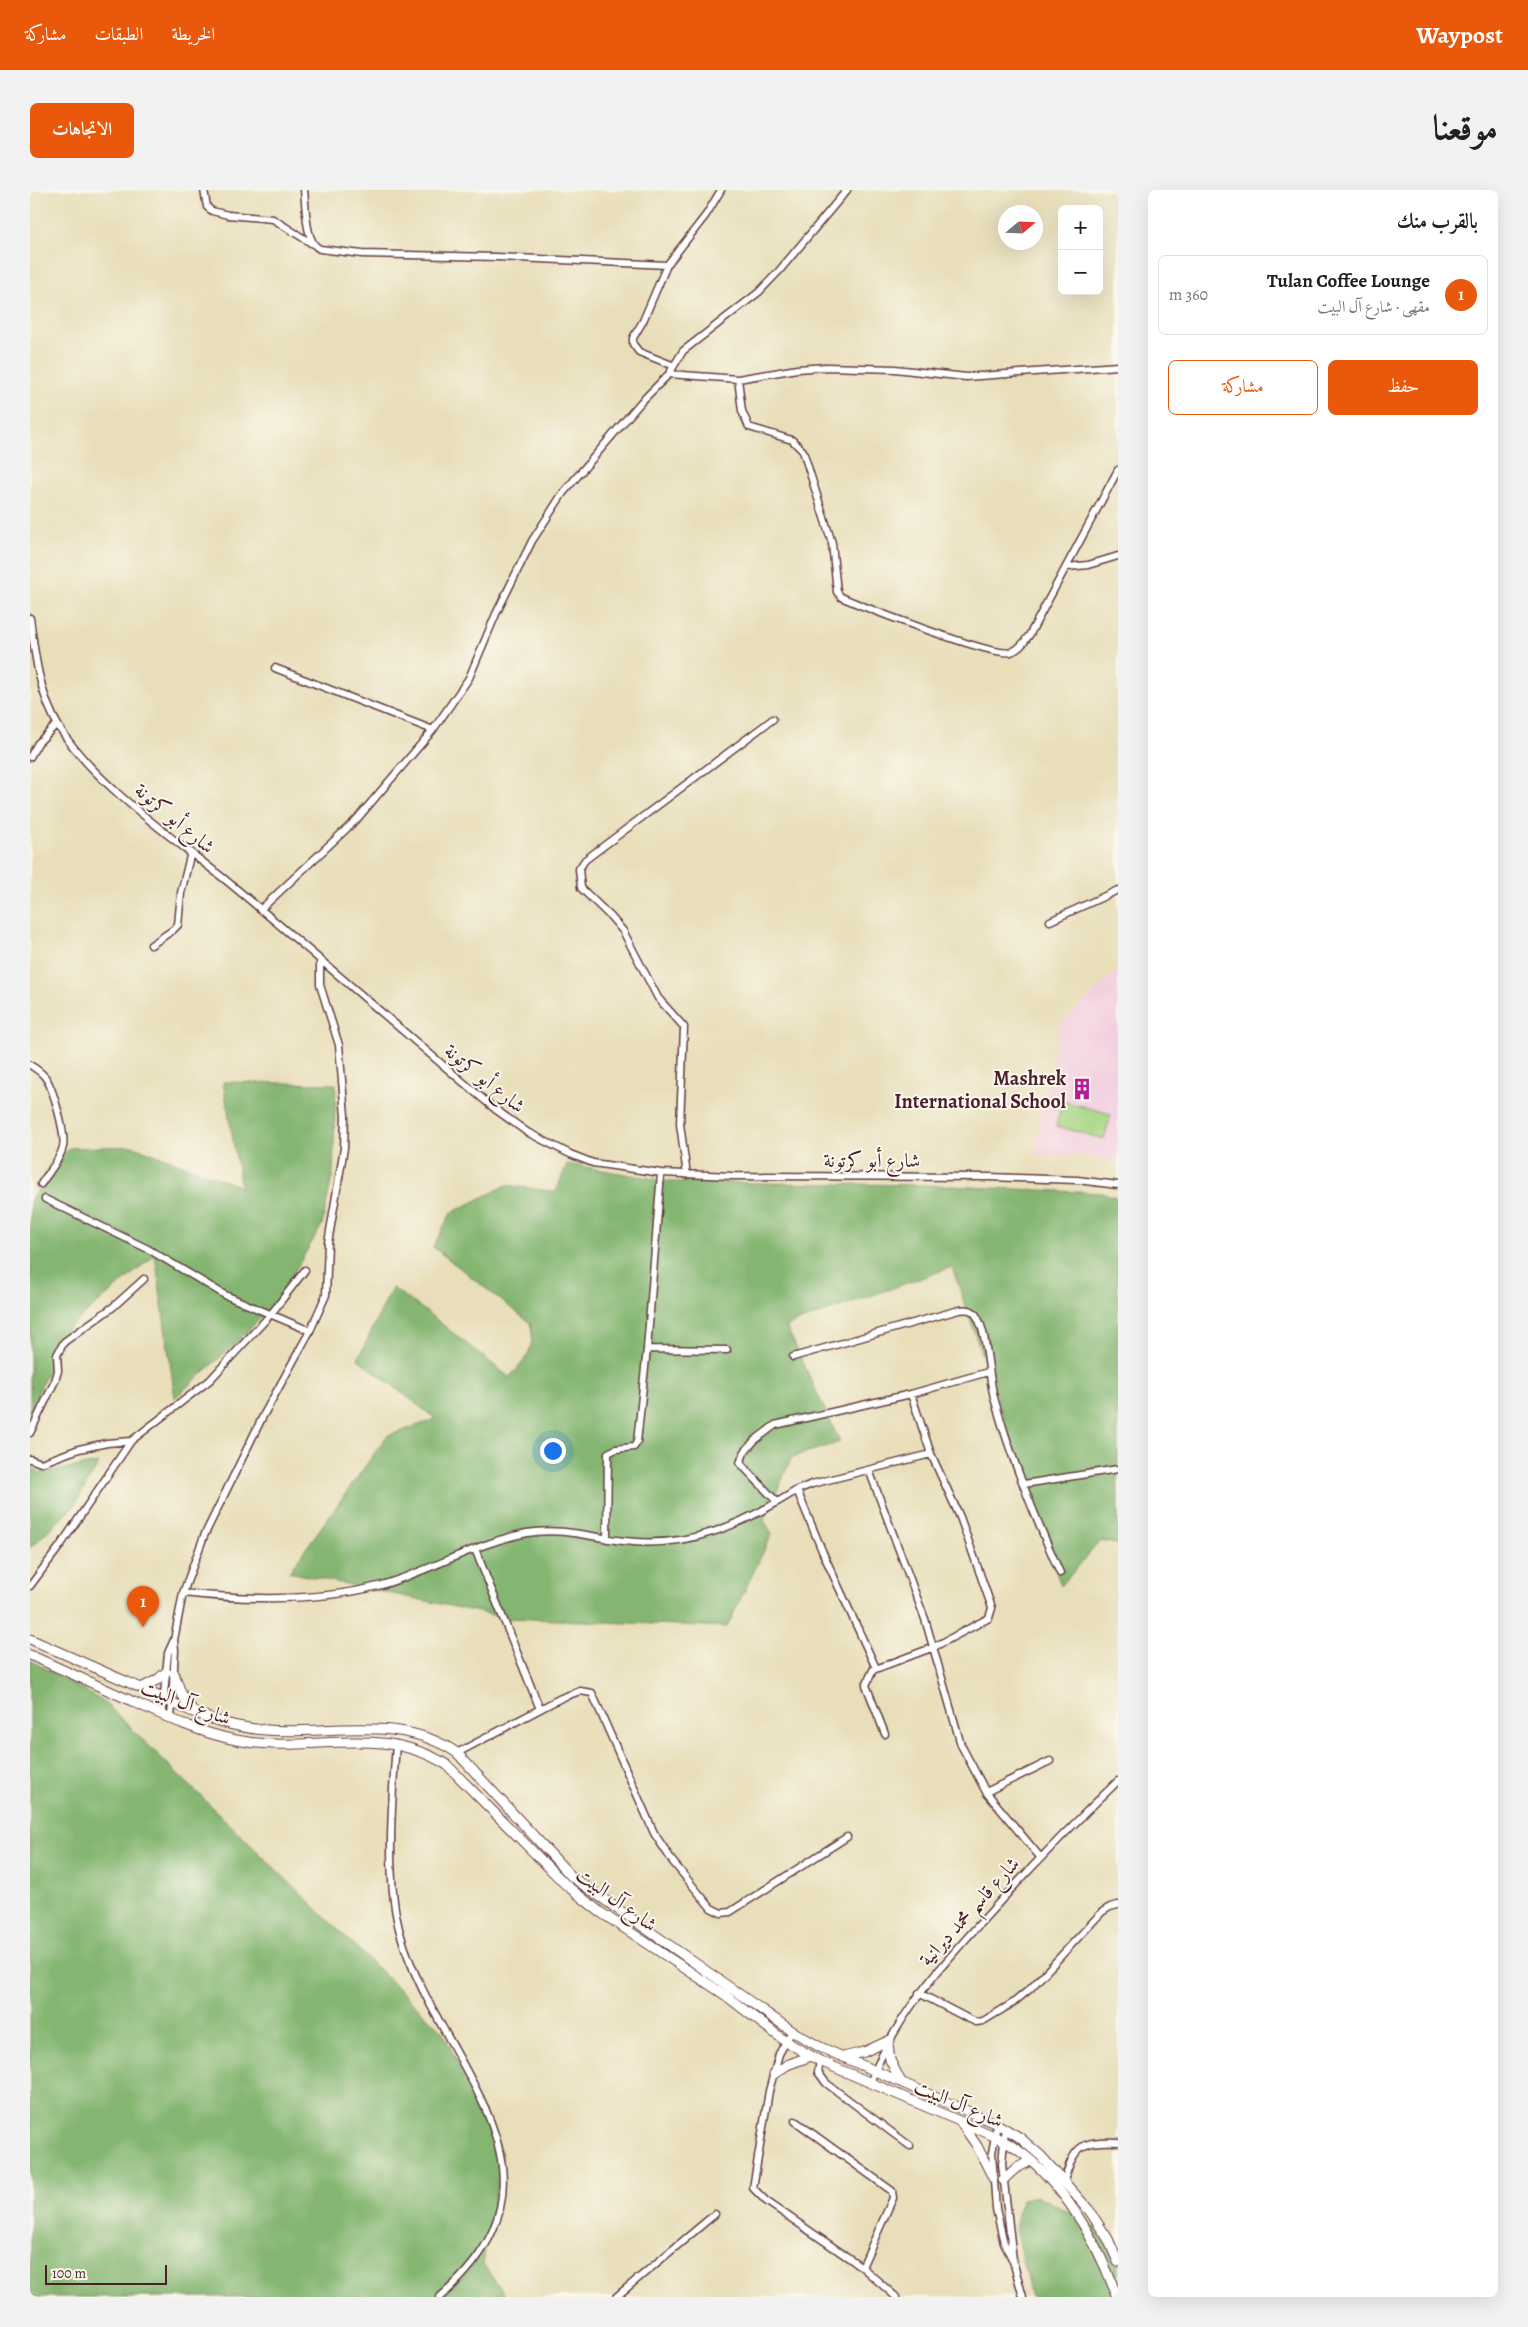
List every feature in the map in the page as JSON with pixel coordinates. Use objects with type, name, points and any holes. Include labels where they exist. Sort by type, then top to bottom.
[{"type":"street","points":[[204,190],[207,207],[212,211],[228,215],[274,219],[320,249],[362,254],[497,257],[667,265]]},
{"type":"street","points":[[304,190],[312,243]]},
{"type":"street","points":[[672,365],[639,352],[633,344],[633,338],[644,321],[667,265],[706,215],[721,190]]},
{"type":"street","points":[[260,910],[357,818],[433,730],[469,678],[496,614],[532,541],[553,507],[641,402],[669,374],[672,365],[683,351],[734,312],[779,271],[847,190]]},
{"type":"street","points":[[669,374],[738,379],[797,368],[827,366],[895,369],[966,377],[1118,366]]},
{"type":"street","points":[[738,379],[742,411],[749,427],[792,440],[803,451],[832,542],[837,592],[841,597],[968,644],[1000,653],[1010,653],[1020,647],[1030,634],[1068,567],[1118,470]]},
{"type":"street","points":[[1068,567],[1088,565],[1118,556]]},
{"type":"street","name":"شارع أبو كرتونة","points":[[30,618],[40,682],[57,724],[85,760],[145,817],[320,960],[495,1109],[527,1132],[570,1154],[593,1163],[687,1176],[989,1177],[1077,1180],[1118,1185]]},
{"type":"street","points":[[275,668],[433,730]]},
{"type":"street","points":[[687,1176],[680,1124],[684,1027],[658,998],[622,931],[611,917],[581,888],[579,869],[585,860],[773,719]]},
{"type":"street","points":[[30,757],[38,744],[57,724]]},
{"type":"street","points":[[151,946],[178,925],[181,893],[190,852]]},
{"type":"street","points":[[1050,921],[1118,890]]},
{"type":"street","points":[[171,1719],[168,1701],[169,1649],[174,1640],[183,1593],[204,1536],[266,1411],[310,1331],[326,1295],[328,1242],[344,1148],[345,1126],[339,1046],[320,985],[320,960]]},
{"type":"street","points":[[30,1065],[42,1073],[48,1082],[55,1101],[63,1139],[62,1151],[41,1184]]},
{"type":"street","points":[[607,1539],[608,1453],[616,1449],[636,1446],[647,1348],[661,1173]]},
{"type":"street","points":[[45,1199],[148,1248],[224,1295],[310,1331]]},
{"type":"street","points":[[30,1586],[60,1546],[131,1441],[175,1405],[205,1384],[271,1314],[305,1270]]},
{"type":"street","points":[[30,1433],[55,1381],[58,1370],[57,1354],[64,1342],[113,1307],[144,1279]]},
{"type":"street","points":[[793,1357],[930,1318],[968,1310],[977,1316],[981,1326],[995,1403],[1024,1484],[1060,1573]]},
{"type":"street","points":[[647,1348],[728,1350]]},
{"type":"street","points":[[777,1502],[740,1463],[744,1453],[766,1429],[787,1421],[911,1394],[988,1372]]},
{"type":"street","points":[[885,1734],[866,1685],[869,1676],[876,1668],[934,1647],[989,1618],[992,1608],[960,1517],[931,1454],[911,1394]]},
{"type":"street","points":[[30,1459],[42,1462],[88,1447],[131,1441]]},
{"type":"street","points":[[183,1593],[245,1598],[349,1592],[378,1586],[504,1539],[543,1531],[560,1530],[607,1539],[653,1544],[685,1540],[736,1524],[797,1490],[812,1484],[931,1454]]},
{"type":"street","points":[[1024,1484],[1118,1469]]},
{"type":"street","points":[[869,1470],[934,1647],[961,1745],[986,1792],[1040,1857]]},
{"type":"street","points":[[797,1490],[823,1553],[876,1668]]},
{"type":"street","points":[[475,1549],[540,1709]]},
{"type":"street","name":"شارع آل البيت","points":[[30,1639],[168,1701],[242,1727],[254,1729],[362,1728],[403,1731],[439,1742],[457,1753],[572,1878],[792,2031],[820,2047],[1001,2126],[1030,2145],[1064,2180],[1100,2226],[1118,2262]]},
{"type":"street","name":"شارع آل البيت","points":[[30,1655],[171,1719],[217,1736],[254,1742],[298,1744],[363,1742],[396,1744],[426,1753],[447,1766],[566,1885],[600,1912],[725,1995],[785,2041],[820,2062],[999,2138],[1030,2160],[1060,2193],[1086,2226],[1117,2297]]},
{"type":"street","points":[[141,1688],[170,1673]]},
{"type":"street","points":[[170,1673],[193,1711]]},
{"type":"street","points":[[457,1753],[540,1709],[580,1691],[588,1692],[595,1696],[654,1833],[694,1889],[715,1912],[725,1914],[730,1912],[847,1837]]},
{"type":"street","points":[[162,1715],[168,1701]]},
{"type":"street","points":[[396,1744],[392,1810],[393,1863],[394,1901],[400,1933],[418,1982],[469,2074],[494,2129],[501,2151],[502,2202],[491,2238],[463,2274],[440,2297]]},
{"type":"street","points":[[986,1792],[1050,1761]]},
{"type":"street","name":"شارع قاسم محمد ديرانية","points":[[870,2083],[889,2042],[919,1993],[1040,1857],[1118,1781]]},
{"type":"street","points":[[919,1993],[976,2022],[983,2021],[1013,2003],[1031,1988],[1102,1912],[1110,1906],[1118,1905]]},
{"type":"street","points":[[792,2031],[785,2041],[774,2074],[762,2124],[753,2188],[759,2196],[862,2267],[896,2297]]},
{"type":"street","points":[[843,2057],[864,2052],[889,2042],[890,2060],[901,2082]]},
{"type":"street","points":[[774,2074],[787,2066],[811,2056]]},
{"type":"street","points":[[820,2062],[818,2072],[826,2083],[910,2146]]},
{"type":"street","points":[[794,2121],[892,2191],[893,2198],[862,2267]]},
{"type":"street","points":[[961,2122],[977,2146],[993,2178]]},
{"type":"street","points":[[1001,2126],[999,2138],[1013,2261]]},
{"type":"street","points":[[999,2138],[992,2153],[993,2178],[1002,2237],[1013,2261],[1023,2297]]},
{"type":"street","points":[[1060,2193],[1072,2156],[1083,2146],[1102,2141],[1118,2142]]},
{"type":"street","points":[[1003,2180],[1015,2169],[1030,2160]]},
{"type":"street","points":[[616,2297],[715,2214]]},
{"type":"shaded area","name":"Mashrek International School","points":[[1118,970],[1118,1161],[1079,1155],[1034,1155],[1059,1026]]},
{"type":"green space","points":[[223,1082],[336,1084],[333,1172],[322,1225],[277,1301],[234,1345],[175,1398],[155,1255],[65,1331],[30,1412],[30,1201],[69,1148],[133,1146],[241,1187]]},
{"type":"green space","points":[[1062,1101],[1111,1114],[1104,1139],[1056,1126]]},
{"type":"green space","points":[[567,1164],[672,1182],[928,1185],[1103,1193],[1118,1198],[1118,1544],[1100,1541],[1061,1586],[952,1267],[786,1326],[840,1442],[792,1457],[764,1520],[772,1534],[727,1627],[507,1618],[289,1572],[387,1436],[436,1419],[358,1359],[392,1288],[420,1307],[509,1377],[525,1360],[531,1347],[532,1332],[530,1323],[433,1247],[451,1213],[507,1185],[556,1192]]},
{"type":"green space","points":[[99,1463],[74,1506],[30,1548],[30,1465],[40,1473]]},
{"type":"green space","points":[[30,1660],[104,1702],[442,2031],[502,2154],[483,2264],[507,2297],[30,2297]]},
{"type":"green space","points":[[1038,2196],[1094,2226],[1118,2250],[1118,2297],[1031,2297],[1015,2229],[1021,2199]]},
{"type":"place","name":"Mashrek International School","points":[[1082,1089]]},
{"type":"place","name":"Tulan Coffee Lounge","points":[[143,1627]]}]
